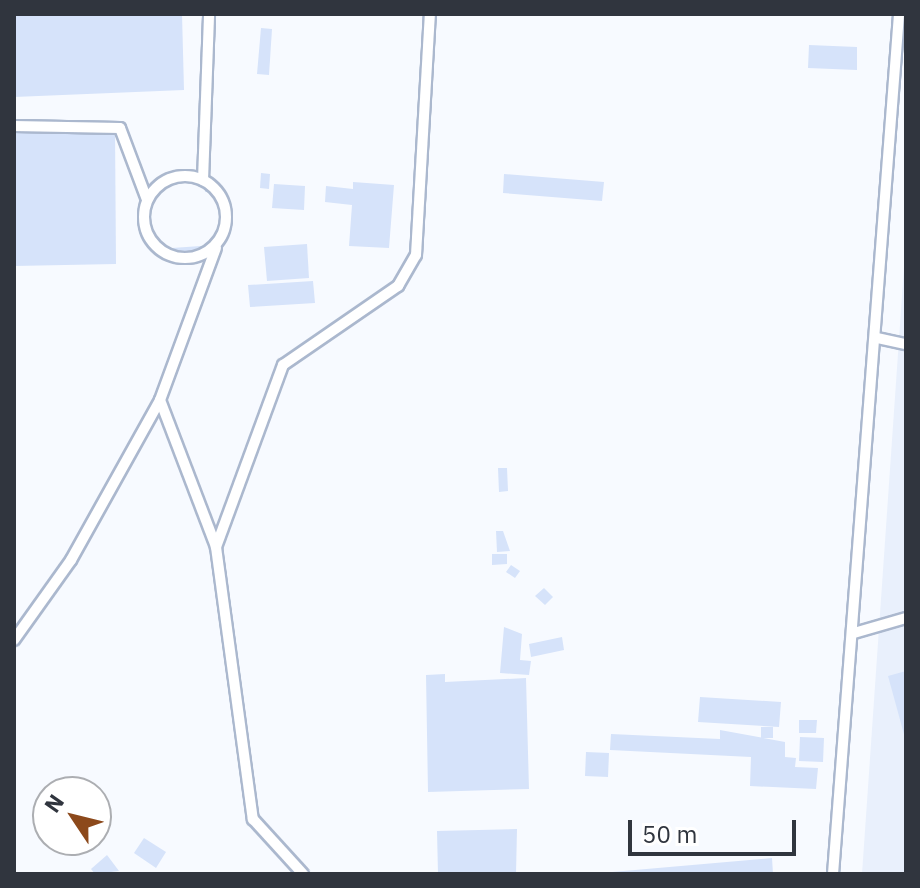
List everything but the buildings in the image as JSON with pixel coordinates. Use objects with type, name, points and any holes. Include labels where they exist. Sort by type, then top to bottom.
[{"type":"lane","points":[[203,180],[209,14]]},
{"type":"lane","points":[[216,547],[283,365],[398,286],[416,255],[430,14]]},
{"type":"lane","points":[[833,874],[901,18]]},
{"type":"lane","points":[[14,126],[120,128],[147,200],[149,238],[173,259],[195,258],[218,241]]},
{"type":"lane","points":[[14,640],[71,560],[160,400],[226,220],[223,200],[203,180],[165,181],[147,200]]},
{"type":"lane","points":[[877,338],[906,344]]},
{"type":"lane","points":[[160,400],[216,547],[253,819],[303,874]]},
{"type":"lane","points":[[854,633],[906,618]]},
{"type":"shaded area","points":[[906,238],[906,874],[862,874]]}]
